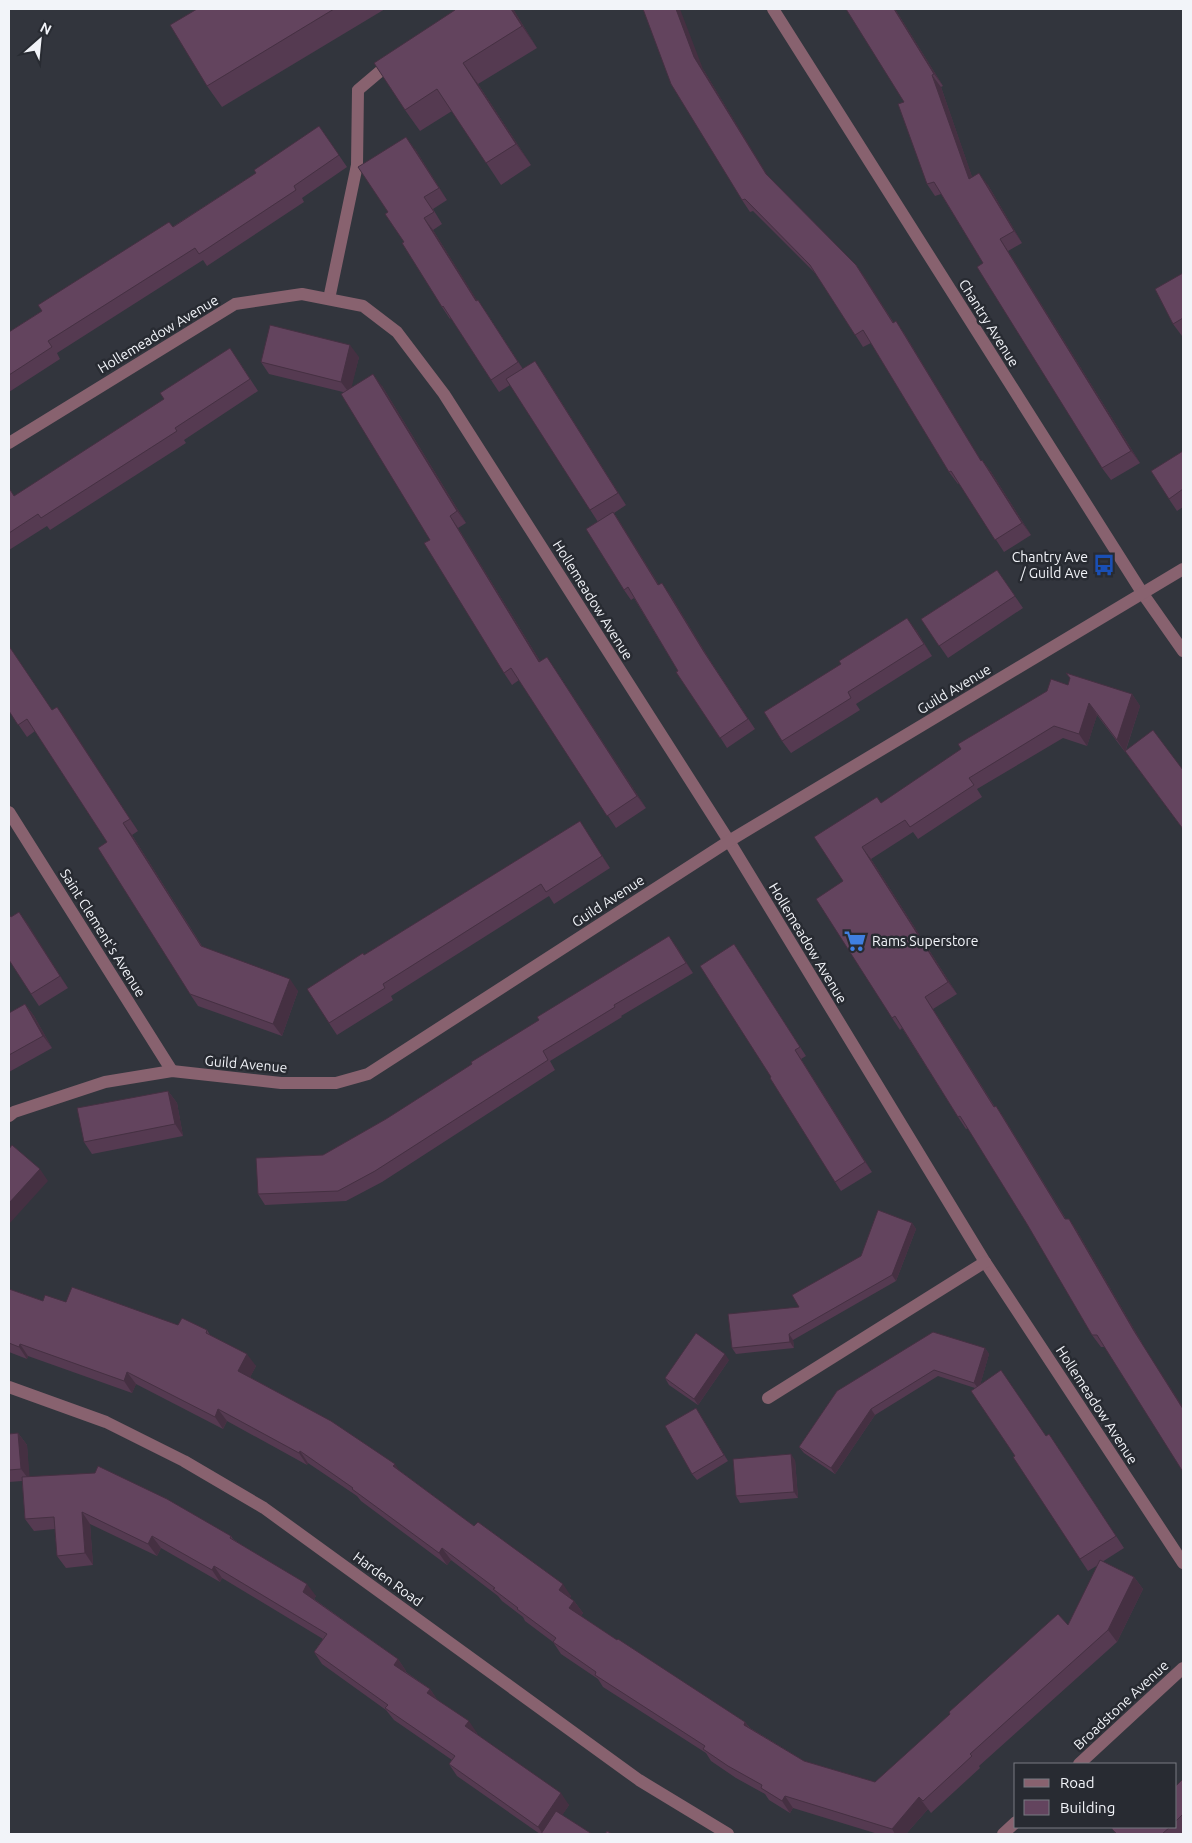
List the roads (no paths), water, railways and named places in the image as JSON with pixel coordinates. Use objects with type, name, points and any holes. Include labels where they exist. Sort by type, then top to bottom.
[{"type":"street","name":"Chantry Avenue","points":[[773,9],[1143,594],[1183,651]]},
{"type":"street","points":[[329,299],[357,165],[358,90],[402,53]]},
{"type":"street","name":"Hollemeadow Avenue","points":[[9,443],[235,304],[302,294],[363,306],[397,332],[444,394],[729,841],[985,1262],[1183,1563]]},
{"type":"street","name":"Guild Avenue","points":[[9,1116],[14,1112],[104,1082],[172,1071],[280,1083],[336,1083],[368,1074],[729,841],[1183,569]]},
{"type":"street","name":"Saint Clement's Avenue","points":[[9,812],[172,1071]]},
{"type":"street","points":[[768,1398],[985,1262]]},
{"type":"street","name":"Harden Road","points":[[9,1387],[106,1422],[184,1461],[264,1508],[639,1780],[728,1834]]},
{"type":"street","name":"Broadstone Avenue","points":[[1080,1763],[1183,1668]]},
{"type":"street","points":[[1003,1834],[1014,1824]]},
{"type":"place","name":"Chantry Ave / Guild Ave","points":[[1104,565]]},
{"type":"place","name":"Rams Superstore","points":[[855,941]]}]
